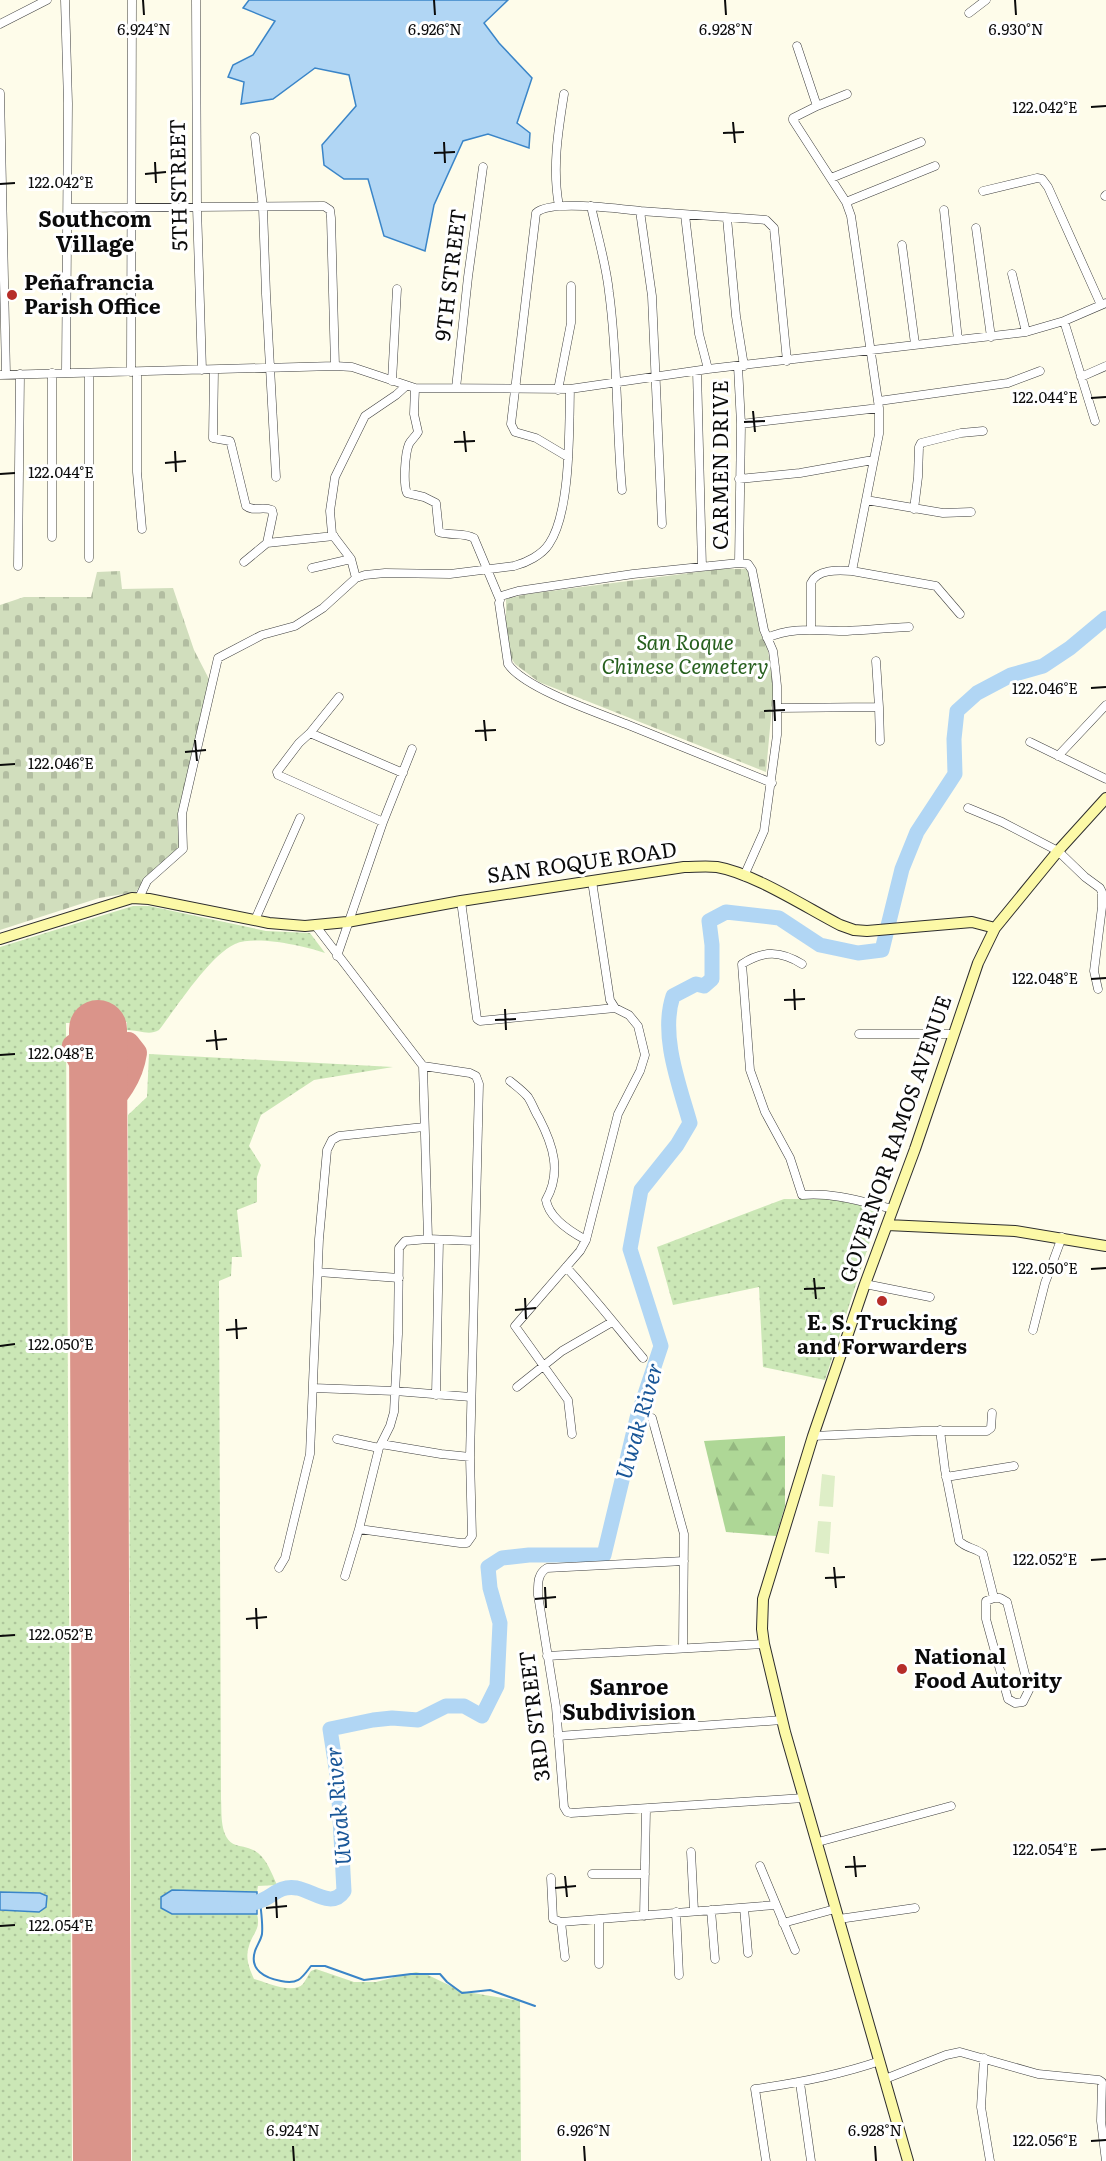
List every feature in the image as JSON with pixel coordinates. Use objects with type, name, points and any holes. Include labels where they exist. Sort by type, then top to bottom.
[{"type":"main road","points":[[995,928],[1058,851],[1105,801]]},
{"type":"main road","name":"SAN ROQUE ROAD","points":[[0,939],[125,900],[139,898],[255,921],[315,926],[592,881],[701,867],[726,869],[744,876],[840,926],[854,930],[881,931],[972,922],[995,928]]},
{"type":"main road","name":"GOVERNOR RAMOS AVENUE","points":[[908,2161],[782,1720],[764,1644],[762,1611],[766,1586],[813,1436],[978,963],[995,928]]},
{"type":"main road","points":[[887,1225],[1015,1231],[1106,1246]]},
{"type":"street","points":[[0,24],[47,0]]},
{"type":"street","points":[[64,0],[68,103],[66,373]]},
{"type":"street","points":[[132,0],[134,372],[137,472],[142,529]]},
{"type":"street","name":"5TH STREET","points":[[196,0],[196,207],[202,370]]},
{"type":"street","points":[[969,13],[986,0]]},
{"type":"street","points":[[797,46],[817,106]]},
{"type":"street","points":[[0,93],[3,374],[335,366],[352,367],[410,387],[558,390],[708,369],[1026,332],[1064,321],[1103,304],[1053,197],[1042,179],[1037,178],[983,191]]},
{"type":"street","points":[[559,206],[555,172],[564,94]]},
{"type":"street","points":[[847,94],[817,106],[793,120],[846,202],[855,237],[879,404],[879,434],[852,571]]},
{"type":"street","points":[[255,138],[263,208],[276,477]]},
{"type":"street","points":[[831,178],[921,142]]},
{"type":"street","points":[[846,202],[935,166]]},
{"type":"street","name":"9TH STREET","points":[[456,388],[483,167]]},
{"type":"street","points":[[68,208],[324,206],[330,210],[335,366]]},
{"type":"street","points":[[591,206],[609,290],[622,490]]},
{"type":"street","points":[[568,457],[536,438],[515,432],[511,424],[536,213],[546,207],[591,206],[766,220],[773,225],[787,361]]},
{"type":"street","points":[[944,210],[958,340]]},
{"type":"street","points":[[640,211],[652,296],[662,524]]},
{"type":"street","points":[[685,214],[699,334],[708,369]]},
{"type":"street","name":"CARMEN DRIVE","points":[[727,218],[741,366],[739,563]]},
{"type":"street","points":[[976,228],[991,337]]},
{"type":"street","points":[[902,245],[915,344]]},
{"type":"street","points":[[1012,274],[1026,332]]},
{"type":"street","points":[[558,390],[571,323],[571,286]]},
{"type":"street","points":[[392,381],[397,289]]},
{"type":"street","points":[[1064,321],[1095,421]]},
{"type":"street","points":[[1081,377],[1106,366]]},
{"type":"street","points":[[214,370],[212,434],[217,440],[227,440],[231,444],[246,506],[250,509],[272,510],[267,543]]},
{"type":"street","points":[[697,371],[702,567]]},
{"type":"street","points":[[741,424],[1008,382],[1040,371]]},
{"type":"street","points":[[52,373],[52,537]]},
{"type":"street","points":[[89,373],[89,558]]},
{"type":"street","points":[[18,566],[20,374]]},
{"type":"street","points":[[356,578],[351,560],[334,536],[330,511],[335,477],[365,416],[410,387]]},
{"type":"street","points":[[410,387],[418,432],[409,444],[404,476],[405,489],[407,493],[436,503],[439,532],[474,538],[500,600],[508,664],[512,671],[525,680],[569,701],[772,783]]},
{"type":"street","points":[[139,898],[147,881],[183,849],[182,814],[218,658],[262,634],[295,626],[323,608],[356,578],[376,573],[450,574],[521,564],[547,548],[560,519],[568,457],[570,389]]},
{"type":"street","points":[[914,509],[921,443],[961,433],[982,431]]},
{"type":"street","points":[[739,479],[800,473],[873,460]]},
{"type":"street","points":[[866,500],[943,513],[971,512]]},
{"type":"street","points":[[244,562],[267,543],[334,536]]},
{"type":"street","points":[[312,568],[351,560]]},
{"type":"street","points":[[500,600],[501,596],[518,591],[633,574],[748,564],[752,570],[775,667],[777,735],[764,831],[744,876]]},
{"type":"street","points":[[811,630],[811,583],[818,574],[834,571],[852,571],[936,586],[960,614]]},
{"type":"street","points":[[767,638],[782,631],[848,631],[909,627]]},
{"type":"street","points":[[876,661],[880,741]]},
{"type":"street","points":[[339,697],[299,743],[277,772],[278,775],[383,822]]},
{"type":"street","points":[[1058,756],[1106,705]]},
{"type":"street","points":[[777,708],[879,707]]},
{"type":"street","points":[[310,733],[403,773]]},
{"type":"street","points":[[1030,742],[1106,779]]},
{"type":"street","points":[[337,956],[383,822],[412,749]]},
{"type":"street","points":[[968,808],[1002,822],[1058,851],[1100,888],[1103,920],[1094,971],[1098,989]]},
{"type":"street","points":[[255,921],[300,818]]},
{"type":"street","points":[[572,1434],[568,1400],[515,1326],[567,1267],[586,1240],[618,1114],[640,1071],[645,1055],[638,1026],[629,1015],[615,1008],[610,1000],[592,881]]},
{"type":"street","points":[[461,902],[477,1019],[480,1021],[615,1008]]},
{"type":"street","points":[[315,926],[423,1066],[428,1239]]},
{"type":"street","points":[[802,964],[787,954],[771,953],[741,964],[750,1070],[758,1095],[790,1158],[802,1195],[835,1196],[893,1209]]},
{"type":"street","points":[[859,1034],[954,1034]]},
{"type":"street","points":[[359,1529],[460,1543],[467,1543],[472,1536],[470,1457],[479,1084],[476,1076],[470,1073],[423,1066]]},
{"type":"street","points":[[510,1081],[527,1096],[550,1140],[555,1155],[552,1191],[546,1200],[547,1206],[571,1232],[586,1240]]},
{"type":"street","points":[[279,1568],[285,1558],[308,1467],[324,1164],[327,1150],[332,1140],[339,1136],[424,1126]]},
{"type":"street","points":[[1033,1330],[1062,1237]]},
{"type":"street","points":[[345,1576],[380,1446],[394,1412],[399,1248],[405,1241],[428,1239],[475,1241]]},
{"type":"street","points":[[436,1395],[439,1240]]},
{"type":"street","points":[[567,1267],[603,1307],[612,1322],[643,1358]]},
{"type":"street","points":[[318,1272],[399,1278]]},
{"type":"street","points":[[865,1284],[930,1297]]},
{"type":"street","points":[[517,1387],[561,1352],[612,1322]]},
{"type":"street","points":[[313,1388],[471,1397]]},
{"type":"street","points":[[813,1436],[940,1430],[987,1431],[991,1428],[992,1413]]},
{"type":"street","points":[[652,1418],[684,1534],[684,1647]]},
{"type":"street","points":[[940,1430],[946,1478],[959,1542],[983,1554],[994,1598]]},
{"type":"street","points":[[338,1439],[470,1457]]},
{"type":"street","points":[[946,1478],[1014,1467]]},
{"type":"street","name":"3RD STREET","points":[[646,1809],[567,1812],[564,1807],[556,1707],[538,1595],[538,1580],[541,1571],[547,1568],[684,1561]]},
{"type":"street","points":[[994,1598],[1000,1598],[1006,1602],[1010,1611],[1029,1690],[1023,1702],[1015,1703],[1008,1699],[986,1619],[986,1601],[994,1598]]},
{"type":"street","points":[[547,1656],[764,1644]]},
{"type":"street","points":[[558,1736],[782,1720]]},
{"type":"street","points":[[644,1916],[646,1809],[804,1798]]},
{"type":"street","points":[[818,1842],[951,1806]]},
{"type":"street","points":[[691,1852],[694,1911]]},
{"type":"street","points":[[760,1866],[795,1950]]},
{"type":"street","points":[[592,1874],[645,1874]]},
{"type":"street","points":[[551,1878],[553,1919],[561,1922],[776,1905]]},
{"type":"street","points":[[744,1908],[748,1953]]},
{"type":"street","points":[[783,1923],[837,1914],[915,1908]]},
{"type":"street","points":[[711,1910],[715,1959]]},
{"type":"street","points":[[676,1912],[679,1975]]},
{"type":"street","points":[[599,1920],[599,1964]]},
{"type":"street","points":[[561,1922],[565,1957]]},
{"type":"street","points":[[885,2079],[960,2052],[1038,2074],[1099,2080],[1102,2082],[1101,2121],[1106,2161]]},
{"type":"street","points":[[984,2058],[981,2107],[990,2161]]},
{"type":"street","points":[[766,2161],[755,2089],[843,2074],[880,2061]]},
{"type":"street","points":[[800,2083],[812,2161]]},
{"type":"green space","name":"San Roque Chinese Cemetery","points":[[721,569],[748,569],[760,633],[767,646],[774,684],[766,772],[539,682],[515,664],[506,650],[506,599],[528,594]]},
{"type":"green space","points":[[120,571],[122,589],[173,588],[194,650],[210,681],[177,822],[181,843],[177,850],[145,878],[136,892],[99,898],[0,930],[0,605],[24,597],[91,597],[97,572]]},
{"type":"green space","points":[[133,906],[149,906],[266,931],[310,933],[325,953],[280,942],[255,941],[235,944],[225,950],[204,970],[159,1030],[155,1032],[127,1030],[127,1022],[66,1023],[72,2161],[0,2161],[0,1910],[39,1912],[46,1907],[47,1897],[40,1893],[0,1892],[0,947]]},
{"type":"green space","points":[[149,1054],[393,1067],[314,1080],[261,1115],[249,1146],[261,1165],[257,1177],[257,1202],[237,1210],[242,1257],[232,1257],[231,1276],[219,1281],[221,1811],[222,1825],[227,1837],[236,1845],[258,1853],[269,1867],[277,1885],[258,1886],[257,1892],[172,1890],[172,1914],[257,1914],[257,1927],[248,1950],[249,1967],[254,1979],[279,1987],[299,1987],[311,1971],[316,1969],[354,1982],[376,1982],[416,1972],[428,1975],[461,1991],[520,2001],[521,2161],[132,2161],[128,1115],[147,1097]]},
{"type":"green space","points":[[784,1199],[833,1199],[880,1210],[825,1380],[763,1367],[759,1287],[673,1305],[657,1247]]},
{"type":"green space","points":[[785,1436],[785,1506],[776,1536],[726,1532],[704,1441]]},
{"type":"green space","points":[[822,1474],[835,1476],[833,1507],[819,1506]]},
{"type":"green space","points":[[818,1521],[831,1522],[829,1554],[815,1552]]},
{"type":"water","points":[[249,0],[508,0],[484,23],[499,43],[532,78],[517,123],[530,133],[529,148],[488,134],[463,141],[434,205],[425,251],[384,236],[368,179],[344,179],[324,165],[322,145],[356,106],[349,75],[315,68],[273,99],[241,104],[244,82],[228,77],[233,65],[253,55],[275,21],[243,8]]},
{"type":"water","points":[[172,1890],[257,1892],[257,1914],[172,1914],[161,1908],[161,1897]]},
{"type":"water","points":[[0,1892],[40,1893],[47,1896],[46,1907],[39,1912],[0,1910]]},
{"type":"waterway","name":"Uwak River","points":[[238,1902],[255,1903],[285,1888],[297,1888],[328,1899],[334,1899],[344,1891],[338,1781],[330,1729],[392,1718],[418,1720],[446,1706],[464,1706],[482,1716],[497,1686],[500,1623],[490,1588],[488,1567],[502,1558],[529,1555],[604,1555],[637,1418],[661,1346],[630,1249],[641,1190],[677,1145],[690,1123],[672,1060],[670,1011],[673,996],[696,984],[704,986],[712,979],[709,921],[726,912],[779,918],[820,945],[858,953],[882,950],[902,869],[917,832],[955,774],[954,739],[957,711],[977,693],[1011,675],[1043,666],[1070,648],[1106,618]]},
{"type":"waterway","points":[[260,1901],[262,1934],[255,1951],[254,1963],[256,1968],[269,1978],[287,1982],[296,1981],[311,1966],[325,1966],[364,1980],[411,1974],[440,1974],[462,1993],[490,1990],[535,2006]]},
{"type":"taxiway","points":[[98,1093],[75,1052],[74,1046],[79,1043],[94,1042],[99,1044],[109,1056]]},
{"type":"taxiway","points":[[98,1079],[113,1047],[128,1044],[135,1053],[130,1072],[121,1088],[98,1117]]},
{"type":"runway","points":[[98,1029],[102,2161]]},
{"type":"place","name":"Peñafrancia Parish Office","points":[[12,295]]},
{"type":"place","name":"E. S. Trucking and Forwarders","points":[[882,1301]]},
{"type":"place","name":"National Food Autority","points":[[902,1669]]},
{"type":"district","name":"Southcom Village","points":[[95,232]]},
{"type":"district","name":"Sanroe Subdivision","points":[[629,1700]]}]
